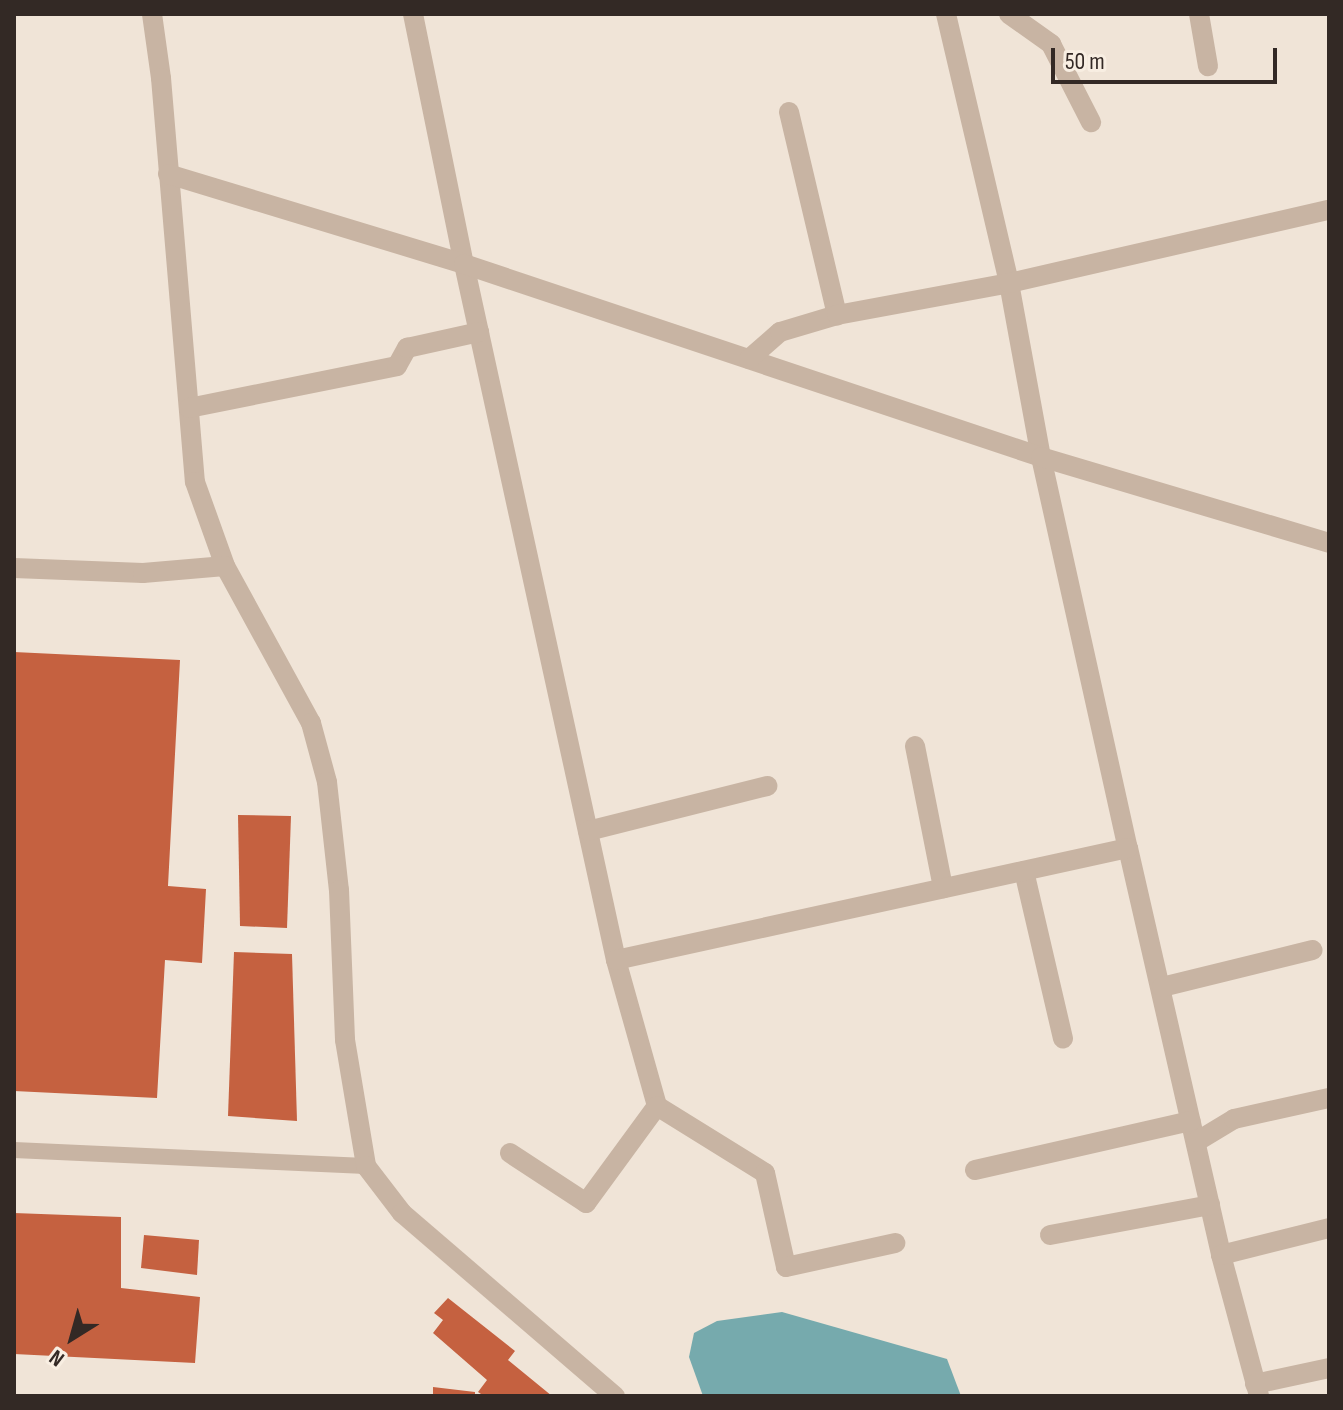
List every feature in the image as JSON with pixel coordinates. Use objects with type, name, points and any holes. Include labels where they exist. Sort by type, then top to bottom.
[{"type":"street","points":[[152,14],[195,482],[225,566],[311,723],[327,782],[339,890],[345,1040],[366,1166],[402,1213],[615,1396]]},
{"type":"street","points":[[413,14],[464,264],[616,960],[657,1106],[765,1173],[786,1267],[895,1243]]},
{"type":"street","points":[[946,14],[1009,283],[1041,457],[1128,848],[1221,1255],[1257,1390],[1329,1368]]},
{"type":"street","points":[[1009,14],[1051,44],[1091,122]]},
{"type":"street","points":[[1199,14],[1208,66]]},
{"type":"street","points":[[789,112],[837,315]]},
{"type":"street","points":[[168,174],[464,264],[1041,457],[1329,543]]},
{"type":"street","points":[[749,359],[780,332],[837,315],[1009,283],[1329,210]]},
{"type":"street","points":[[189,408],[397,366],[407,348],[479,332]]},
{"type":"street","points":[[14,568],[143,573],[225,566]]},
{"type":"street","points":[[915,746],[943,888]]},
{"type":"street","points":[[588,831],[767,786]]},
{"type":"street","points":[[616,960],[1128,848]]},
{"type":"street","points":[[1024,871],[1063,1039]]},
{"type":"street","points":[[1162,987],[1313,950]]},
{"type":"street","points":[[975,1170],[1193,1131],[1329,1098]]},
{"type":"street","points":[[510,1153],[586,1203],[657,1106]]},
{"type":"street","points":[[1050,1235],[1210,1205]]},
{"type":"street","points":[[1221,1255],[1329,1228]]},
{"type":"lane","points":[[14,1150],[366,1166]]},
{"type":"water","points":[[782,1312],[947,1359],[961,1396],[703,1396],[689,1357],[694,1333],[717,1321]]},
{"type":"building","points":[[14,652],[180,660],[168,886],[206,889],[202,963],[165,960],[157,1098],[14,1091]]},
{"type":"building","points":[[238,815],[291,816],[287,928],[240,926]]},
{"type":"building","points":[[234,952],[292,954],[297,1121],[228,1116]]},
{"type":"building","points":[[14,1213],[121,1217],[121,1288],[200,1297],[195,1363],[14,1354]]},
{"type":"building","points":[[144,1235],[199,1240],[197,1275],[141,1268]]},
{"type":"building","points":[[448,1298],[515,1351],[508,1360],[552,1396],[484,1396],[478,1392],[487,1380],[433,1333],[443,1320],[434,1313]]},
{"type":"building","points":[[433,1387],[475,1392],[475,1396],[433,1396]]}]
